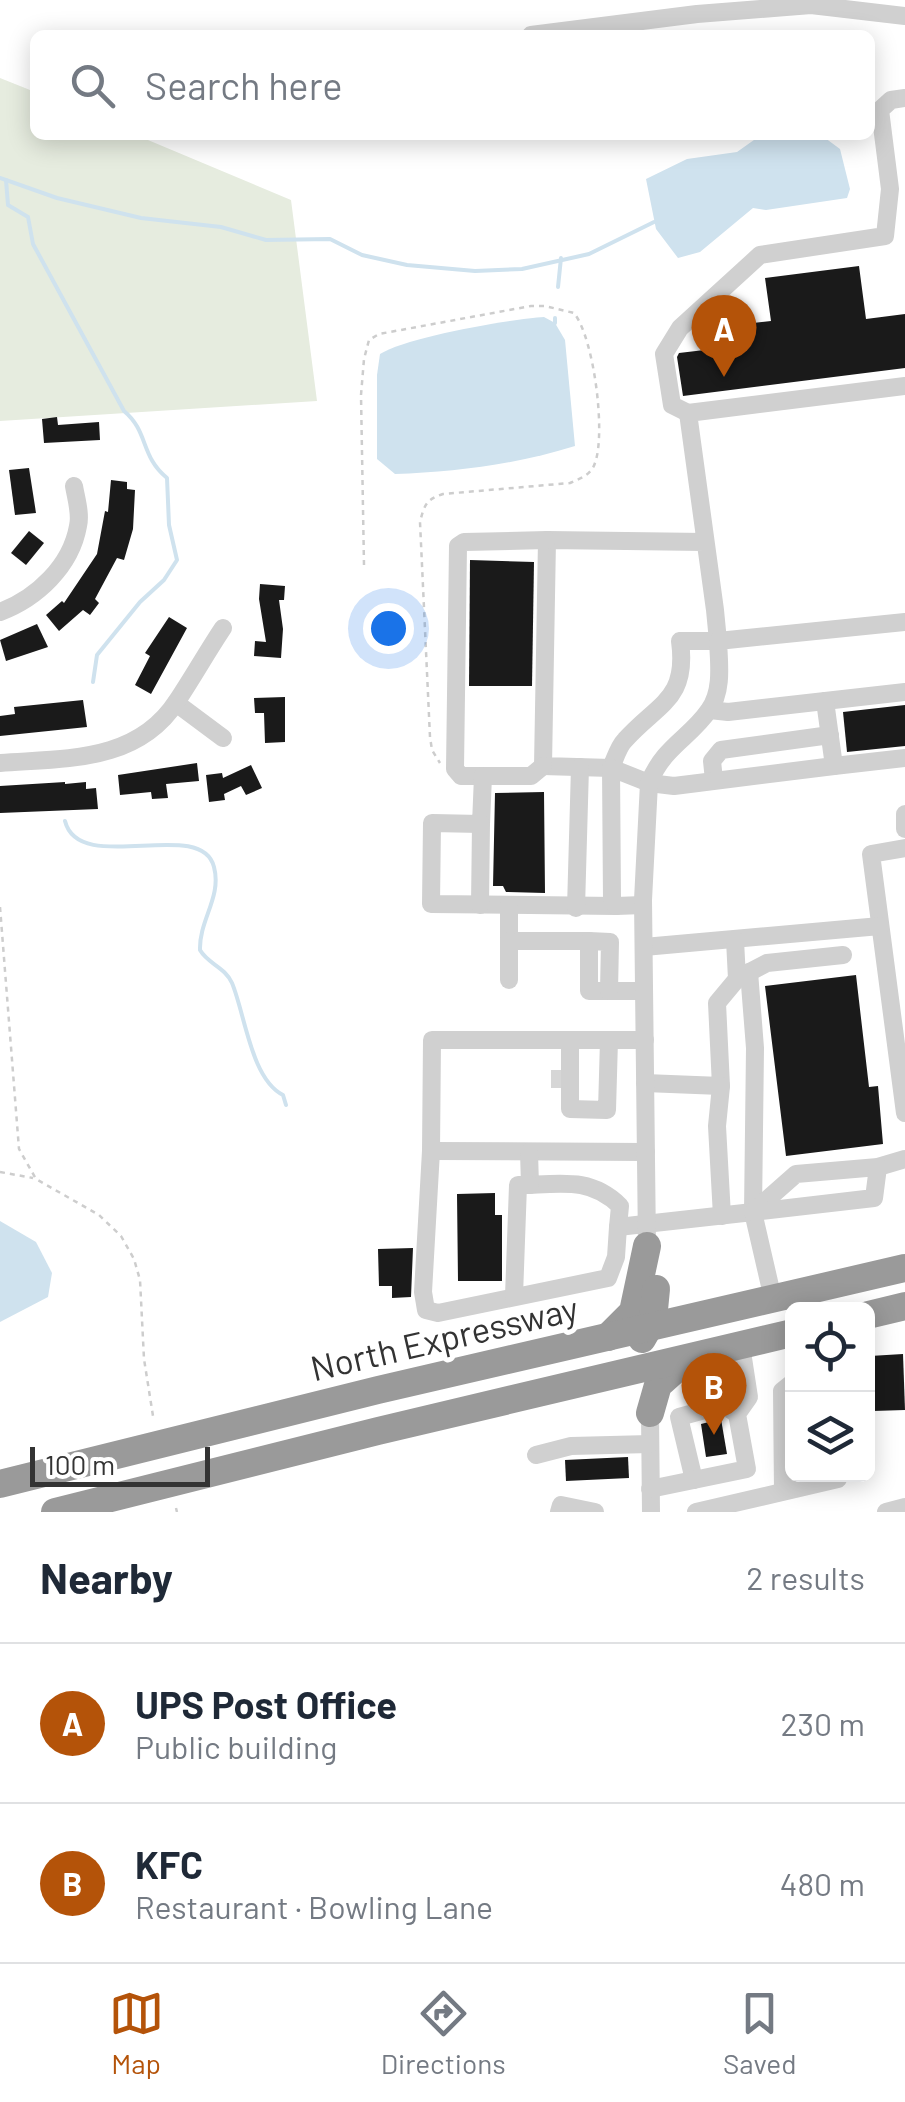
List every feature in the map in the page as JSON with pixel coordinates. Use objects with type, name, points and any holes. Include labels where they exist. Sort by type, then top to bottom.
[{"type":"highway","points":[[598,1379],[650,1328],[656,1289],[647,1235]]},
{"type":"highway","points":[[606,1338],[633,1312],[647,1235]]},
{"type":"highway","name":"North Expressway","points":[[0,1484],[378,1390],[905,1268]]},
{"type":"highway","points":[[656,1289],[670,1314],[680,1321]]},
{"type":"highway","points":[[875,1313],[905,1306]]},
{"type":"highway","points":[[55,1512],[785,1335]]},
{"type":"highway","points":[[650,1413],[658,1385],[669,1372],[692,1357]]},
{"type":"highway","points":[[598,1379],[633,1391],[650,1413]]},
{"type":"street","points":[[571,30],[811,5],[905,16]]},
{"type":"street","points":[[905,98],[891,100],[880,110],[890,188],[884,236],[760,255],[680,328],[664,354],[672,405],[688,413],[905,386]]},
{"type":"street","points":[[647,1235],[643,905],[648,782],[677,740],[710,710],[719,686],[718,641],[688,413]]},
{"type":"street","points":[[0,612],[16,606],[40,588],[66,560],[79,524],[74,486]]},
{"type":"street","points":[[706,542],[547,540],[464,542],[458,546],[455,769],[461,776],[531,776],[543,766],[610,768],[648,782],[674,786],[905,758]]},
{"type":"street","points":[[543,766],[547,540]]},
{"type":"street","points":[[616,906],[612,901],[610,768],[622,743],[675,694],[682,658],[680,641],[718,641],[905,622]]},
{"type":"street","points":[[0,764],[105,754],[120,749],[156,726],[176,703],[223,628]]},
{"type":"street","points":[[710,710],[728,712],[905,692]]},
{"type":"street","points":[[825,701],[834,766]]},
{"type":"street","points":[[176,703],[223,738]]},
{"type":"street","points":[[714,780],[712,760],[721,750],[830,735]]},
{"type":"street","points":[[576,908],[580,767]]},
{"type":"street","points":[[480,905],[482,776]]},
{"type":"street","points":[[905,814],[905,830]]},
{"type":"street","points":[[481,824],[432,823],[431,904],[576,908],[643,905]]},
{"type":"street","points":[[905,848],[871,854],[902,1064],[905,1112]]},
{"type":"street","points":[[509,980],[510,906]]},
{"type":"street","points":[[644,947],[880,926]]},
{"type":"street","points":[[735,940],[756,1091],[753,1212],[774,1299]]},
{"type":"street","points":[[509,941],[589,941],[588,991],[644,991]]},
{"type":"street","points":[[722,1216],[717,1003],[743,976],[767,963],[843,954]]},
{"type":"street","points":[[514,1296],[518,1185],[582,1183],[606,1192],[620,1206],[616,1257],[608,1278],[438,1313],[426,1310],[423,1292],[432,1040],[570,1045],[645,1040]]},
{"type":"street","points":[[570,1110],[607,1110],[608,1040]]},
{"type":"street","points":[[570,1045],[562,1055],[560,1079],[570,1110]]},
{"type":"street","points":[[570,1045],[570,1110]]},
{"type":"street","points":[[645,1083],[721,1086]]},
{"type":"street","points":[[431,1152],[646,1152]]},
{"type":"street","points":[[529,1152],[530,1185]]},
{"type":"street","points":[[753,1212],[796,1174],[878,1167],[905,1159]]},
{"type":"street","points":[[618,1227],[647,1235],[722,1216],[874,1198],[878,1167]]},
{"type":"street","points":[[650,1489],[746,1469],[737,1414],[750,1397],[741,1346]]},
{"type":"street","points":[[783,1490],[785,1389]]},
{"type":"street","points":[[694,1480],[679,1417],[723,1405],[737,1414]]},
{"type":"street","points":[[650,1413],[651,1512]]},
{"type":"street","points":[[536,1455],[571,1446],[650,1444]]},
{"type":"street","points":[[696,1512],[823,1482]]},
{"type":"street","points":[[560,1512],[561,1504],[594,1512]]},
{"type":"street","points":[[886,1512],[905,1508]]},
{"type":"path","points":[[364,565],[361,395],[370,340],[379,334],[531,306],[574,314],[588,338],[599,432],[594,466],[570,483],[443,494],[429,499],[420,522],[430,737],[438,762],[455,769]]},
{"type":"path","points":[[0,907],[17,1134],[25,1163],[36,1179]]},
{"type":"path","points":[[0,1172],[36,1179],[99,1216],[129,1248],[140,1280],[144,1359],[153,1416]]},
{"type":"shaded area","points":[[0,78],[30,90],[30,140],[148,140],[291,200],[317,401],[0,421]]},
{"type":"water","points":[[754,140],[828,140],[840,149],[850,189],[847,198],[766,210],[753,208],[700,252],[678,258],[656,229],[646,179],[687,159],[737,152]]},
{"type":"water","points":[[544,317],[555,323],[565,340],[575,446],[509,462],[418,473],[395,474],[377,459],[380,354],[434,335]]},
{"type":"water","points":[[0,1221],[36,1242],[52,1273],[48,1297],[0,1322]]},
{"type":"building","points":[[859,266],[866,319],[905,314],[905,368],[683,396],[679,353],[730,347],[727,326],[771,321],[765,278]]},
{"type":"building","points":[[57,417],[58,425],[99,422],[100,440],[44,443],[42,419]]},
{"type":"building","points":[[29,468],[36,513],[15,515],[9,470]]},
{"type":"building","points":[[111,480],[127,482],[127,489],[135,490],[133,529],[124,560],[117,558],[90,615],[83,610],[59,631],[46,615],[64,603],[97,554],[105,511],[108,512]]},
{"type":"building","points":[[29,531],[44,543],[26,565],[11,553]]},
{"type":"building","points":[[470,560],[534,562],[532,686],[469,686]]},
{"type":"building","points":[[260,584],[285,586],[284,600],[279,600],[281,658],[254,656],[255,641],[266,642]]},
{"type":"building","points":[[169,617],[187,628],[151,694],[135,685],[150,656],[145,653]]},
{"type":"building","points":[[37,624],[48,647],[6,661],[0,640]]},
{"type":"building","points":[[285,697],[285,742],[265,743],[264,713],[255,713],[254,698]]},
{"type":"building","points":[[83,700],[87,727],[0,736],[0,716],[15,714],[14,707]]},
{"type":"building","points":[[905,705],[905,746],[847,752],[843,712]]},
{"type":"building","points":[[197,763],[199,781],[166,784],[168,798],[152,799],[151,792],[120,795],[118,775]]},
{"type":"building","points":[[251,765],[262,788],[246,795],[241,786],[224,794],[225,800],[209,802],[206,775],[222,773],[223,778]]},
{"type":"building","points":[[86,782],[86,789],[96,788],[98,809],[0,813],[0,786]]},
{"type":"building","points":[[544,792],[545,893],[506,892],[503,886],[493,886],[495,793]]},
{"type":"building","points":[[856,975],[869,1087],[878,1086],[883,1144],[786,1156],[765,986]]},
{"type":"building","points":[[495,1193],[495,1215],[502,1215],[502,1281],[458,1281],[457,1194]]},
{"type":"building","points":[[413,1248],[411,1297],[392,1298],[392,1286],[379,1286],[378,1249]]},
{"type":"building","points":[[903,1354],[905,1410],[875,1411],[875,1356]]},
{"type":"building","points":[[721,1419],[727,1454],[706,1457],[701,1424]]},
{"type":"building","points":[[628,1457],[629,1478],[566,1481],[565,1460]]},
{"type":"waterway","points":[[0,178],[57,198],[141,218],[221,227],[266,240],[330,239],[362,255],[407,265],[475,271],[522,269],[589,254],[654,222]]},
{"type":"waterway","points":[[6,180],[8,205],[28,217],[33,244],[124,411],[137,427],[152,461],[167,478],[169,525],[177,560],[97,655],[93,682]]},
{"type":"waterway","points":[[558,287],[561,258]]},
{"type":"waterway","points":[[555,318],[555,323]]},
{"type":"waterway","points":[[65,821],[75,837],[92,845],[187,846],[204,853],[216,878],[200,950],[232,983],[256,1061],[272,1087],[283,1095],[286,1105]]},
{"type":"tunnel","points":[[560,1070],[560,1088]]},
{"type":"place","name":"UPS Post Office","points":[[724,377]]},
{"type":"place","name":"KFC","points":[[714,1435]]}]
